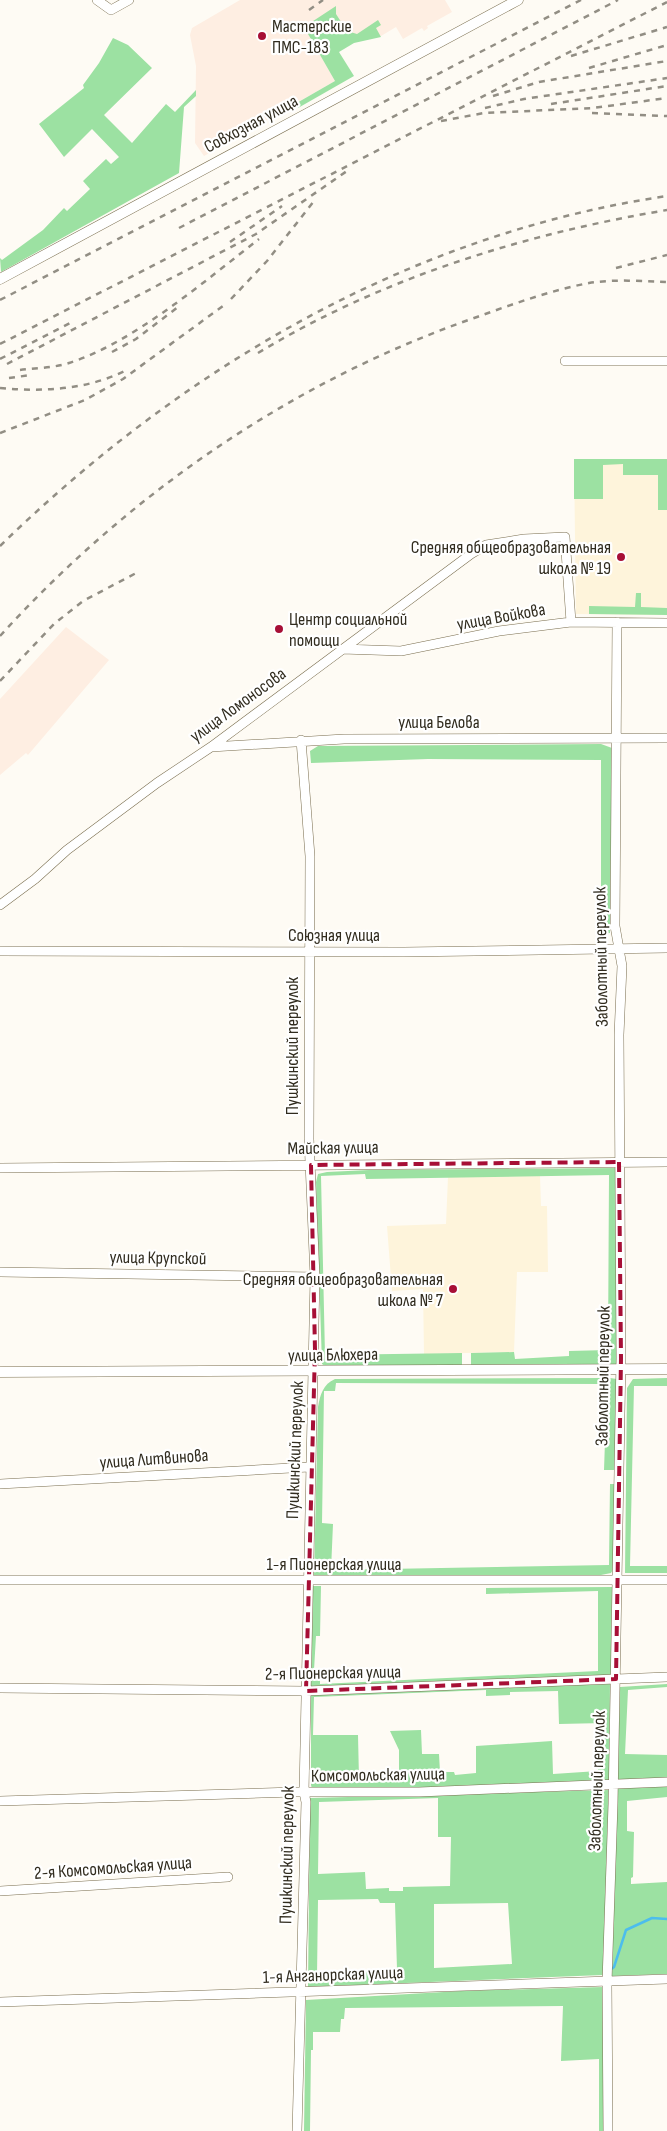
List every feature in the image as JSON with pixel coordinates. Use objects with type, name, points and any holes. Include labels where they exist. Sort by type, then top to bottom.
[{"type":"street","points":[[97,0],[112,10],[129,0]]},
{"type":"street","name":"Совхозная улица","points":[[0,279],[518,0]]},
{"type":"street","points":[[565,361],[667,361]]},
{"type":"street","name":"улица Ломоносова","points":[[0,905],[67,850],[157,783],[211,747],[471,554],[486,545],[524,538],[565,537],[571,622]]},
{"type":"street","name":"улица Войкова","points":[[342,649],[401,651],[499,630],[571,622],[667,623]]},
{"type":"street","name":"Заболотный переулок","points":[[608,2131],[607,1982],[616,1679],[620,1370],[619,1162],[622,966],[615,926],[616,622]]},
{"type":"street","name":"улица Белова","points":[[211,747],[301,740],[667,738]]},
{"type":"street","name":"Пушкинский переулок","points":[[296,2131],[306,1802],[304,1792],[315,1277],[309,1139],[310,856],[301,740]]},
{"type":"street","name":"Союзная улица","points":[[0,950],[309,951],[667,948]]},
{"type":"street","name":"Майская улица","points":[[0,1168],[667,1162]]},
{"type":"street","name":"улица Крупской","points":[[0,1272],[315,1277]]},
{"type":"street","name":"улица Блюхера","points":[[0,1372],[667,1369]]},
{"type":"street","name":"улица Литвинова","points":[[0,1484],[310,1466]]},
{"type":"street","name":"1-я Пионерская улица","points":[[0,1580],[617,1582],[667,1580]]},
{"type":"street","name":"2-я Пионерская улица","points":[[0,1688],[306,1691],[667,1677]]},
{"type":"street","name":"Комсомольская улица","points":[[0,1801],[304,1792],[419,1792],[667,1782]]},
{"type":"street","name":"2-я Комсомольская улица","points":[[0,1891],[228,1877]]},
{"type":"street","name":"1-я Анганорская улица","points":[[0,2002],[667,1979]]},
{"type":"highlighted area","points":[[619,1162],[621,1358],[616,1679],[306,1691],[315,1350],[311,1165]]},
{"type":"shaded area","points":[[240,0],[445,0],[452,12],[427,26],[428,28],[424,31],[422,28],[403,39],[396,27],[381,36],[318,51],[335,81],[204,156],[195,143],[196,66],[190,35],[192,28]]},
{"type":"shaded area","name":"Средняя общеобразовательная школа № 19","points":[[574,459],[667,459],[667,615],[576,614]]},
{"type":"shaded area","points":[[66,627],[109,660],[28,755],[26,753],[0,775],[0,699]]},
{"type":"shaded area","points":[[540,1176],[541,1206],[547,1206],[548,1272],[517,1272],[514,1352],[424,1354],[423,1289],[392,1291],[387,1226],[446,1224],[448,1177]]},
{"type":"green space","points":[[336,6],[336,14],[347,31],[357,34],[378,20],[381,25],[376,28],[381,37],[354,43],[339,52],[354,76],[298,108],[295,104],[335,81],[304,27]]},
{"type":"green space","points":[[113,38],[128,45],[152,68],[104,115],[132,143],[166,104],[175,112],[196,90],[196,96],[184,107],[179,173],[1,272],[0,258],[2,260],[43,230],[64,208],[67,211],[90,189],[83,181],[106,159],[111,164],[119,157],[92,129],[64,157],[39,124],[84,88],[83,85],[99,63]]},
{"type":"green space","points":[[574,459],[667,459],[667,510],[658,510],[658,475],[623,475],[623,464],[603,465],[603,499],[574,499]]},
{"type":"green space","points":[[636,593],[641,593],[641,607],[667,608],[667,615],[589,614],[589,606],[635,607]]},
{"type":"green space","points":[[601,744],[612,748],[610,933],[601,934],[601,760],[428,759],[311,763],[310,751],[318,746]]},
{"type":"green space","points":[[617,1168],[616,1364],[471,1365],[471,1353],[514,1352],[515,1359],[569,1356],[569,1351],[608,1350],[609,1175],[366,1179],[365,1174],[321,1176],[325,1355],[462,1353],[462,1365],[325,1366],[322,1364],[316,1182],[318,1174],[369,1170]]},
{"type":"green space","points":[[667,1378],[667,1386],[634,1386],[630,1566],[667,1566],[667,1573],[625,1573],[627,1388],[633,1379]]},
{"type":"green space","points":[[335,1379],[617,1379],[615,1470],[604,1470],[607,1384],[336,1383],[335,1391],[324,1391],[322,1523],[333,1524],[331,1570],[609,1565],[610,1484],[615,1484],[614,1568],[611,1573],[601,1575],[314,1576],[318,1407],[323,1390],[331,1381]]},
{"type":"green space","points":[[313,1586],[321,1586],[320,1636],[316,1636],[314,1670],[320,1670],[320,1684],[598,1671],[598,1591],[486,1594],[486,1588],[612,1587],[611,1677],[311,1686]]},
{"type":"green space","points":[[610,1684],[609,1780],[443,1788],[312,1789],[311,1694]],"holes":[[[486,1690],[486,1696],[510,1695],[510,1692],[558,1691],[559,1724],[604,1723],[604,1760],[598,1761],[598,1771],[553,1774],[552,1741],[476,1746],[476,1773],[455,1775],[454,1772],[440,1772],[439,1754],[422,1754],[421,1730],[390,1731],[399,1750],[399,1773],[390,1773],[390,1779],[359,1779],[358,1735],[313,1735],[314,1697]]]},
{"type":"green space","points":[[667,1684],[667,1687],[628,1690],[625,1754],[667,1755],[667,1797],[627,1801],[627,1831],[634,1832],[633,1877],[631,1878],[631,1884],[667,1882],[667,1974],[612,1976],[620,1687]]},
{"type":"green space","points":[[609,1790],[603,1975],[308,1987],[310,1798]],"holes":[[[438,1798],[438,1837],[451,1837],[450,1886],[403,1887],[403,1891],[389,1891],[389,1888],[366,1889],[365,1872],[318,1874],[319,1802]],[[378,1899],[380,1903],[395,1903],[397,1969],[317,1976],[318,1900]],[[508,1903],[512,1964],[434,1968],[434,1904]]]},
{"type":"green space","points":[[603,1987],[606,2131],[599,2131],[599,2059],[561,2061],[563,2006],[345,2008],[344,2019],[341,2019],[340,2032],[313,2032],[310,2131],[304,2131],[306,2000],[461,1991]]},
{"type":"waterway","points":[[610,1970],[614,1967],[626,1930],[652,1918],[667,1919]]},
{"type":"railway","points":[[309,10],[323,0]]},
{"type":"railway","points":[[0,300],[581,0]]},
{"type":"railway","points":[[179,228],[618,0]]},
{"type":"railway","points":[[0,344],[667,2]]},
{"type":"railway","points":[[571,56],[667,27]]},
{"type":"railway","points":[[589,68],[667,45]]},
{"type":"railway","points":[[493,96],[539,82],[667,61]]},
{"type":"railway","points":[[485,108],[524,99],[667,78]]},
{"type":"railway","points":[[551,104],[667,86]]},
{"type":"railway","points":[[441,121],[484,113],[593,108],[667,98]]},
{"type":"railway","points":[[592,113],[667,116]]},
{"type":"railway","points":[[7,364],[256,234],[347,171]]},
{"type":"railway","points":[[0,546],[71,481],[146,421],[224,367],[306,318],[392,276],[480,242],[572,215],[667,196]]},
{"type":"railway","points":[[231,299],[267,261],[314,201]]},
{"type":"railway","points":[[230,242],[282,206]]},
{"type":"railway","points":[[258,353],[305,326],[354,302],[455,262],[560,232],[667,210]]},
{"type":"railway","points":[[20,370],[69,363],[93,354],[118,341],[168,309],[259,239]]},
{"type":"railway","points":[[616,268],[667,255]]},
{"type":"railway","points":[[0,636],[50,584],[104,535],[160,489],[219,446],[280,408],[344,373],[409,343],[547,293],[589,283],[608,281],[667,282]]},
{"type":"railway","points":[[0,433],[85,400],[123,379],[227,303]]},
{"type":"railway","points":[[112,352],[136,339],[178,307]]},
{"type":"railway","points":[[0,359],[72,322]]},
{"type":"railway","points":[[0,388],[32,390],[81,386],[112,377],[127,370]]},
{"type":"railway","points":[[9,378],[31,375]]},
{"type":"railway","points":[[0,681],[54,624],[83,601],[140,571]]},
{"type":"place","name":"Мастерские ПМС-183","points":[[262,36]]},
{"type":"place","name":"Средняя общеобразовательная школа № 19","points":[[621,557]]},
{"type":"place","name":"Центр социальной помощи","points":[[279,629]]},
{"type":"place","name":"Средняя общеобразовательная школа № 7","points":[[453,1289]]}]
